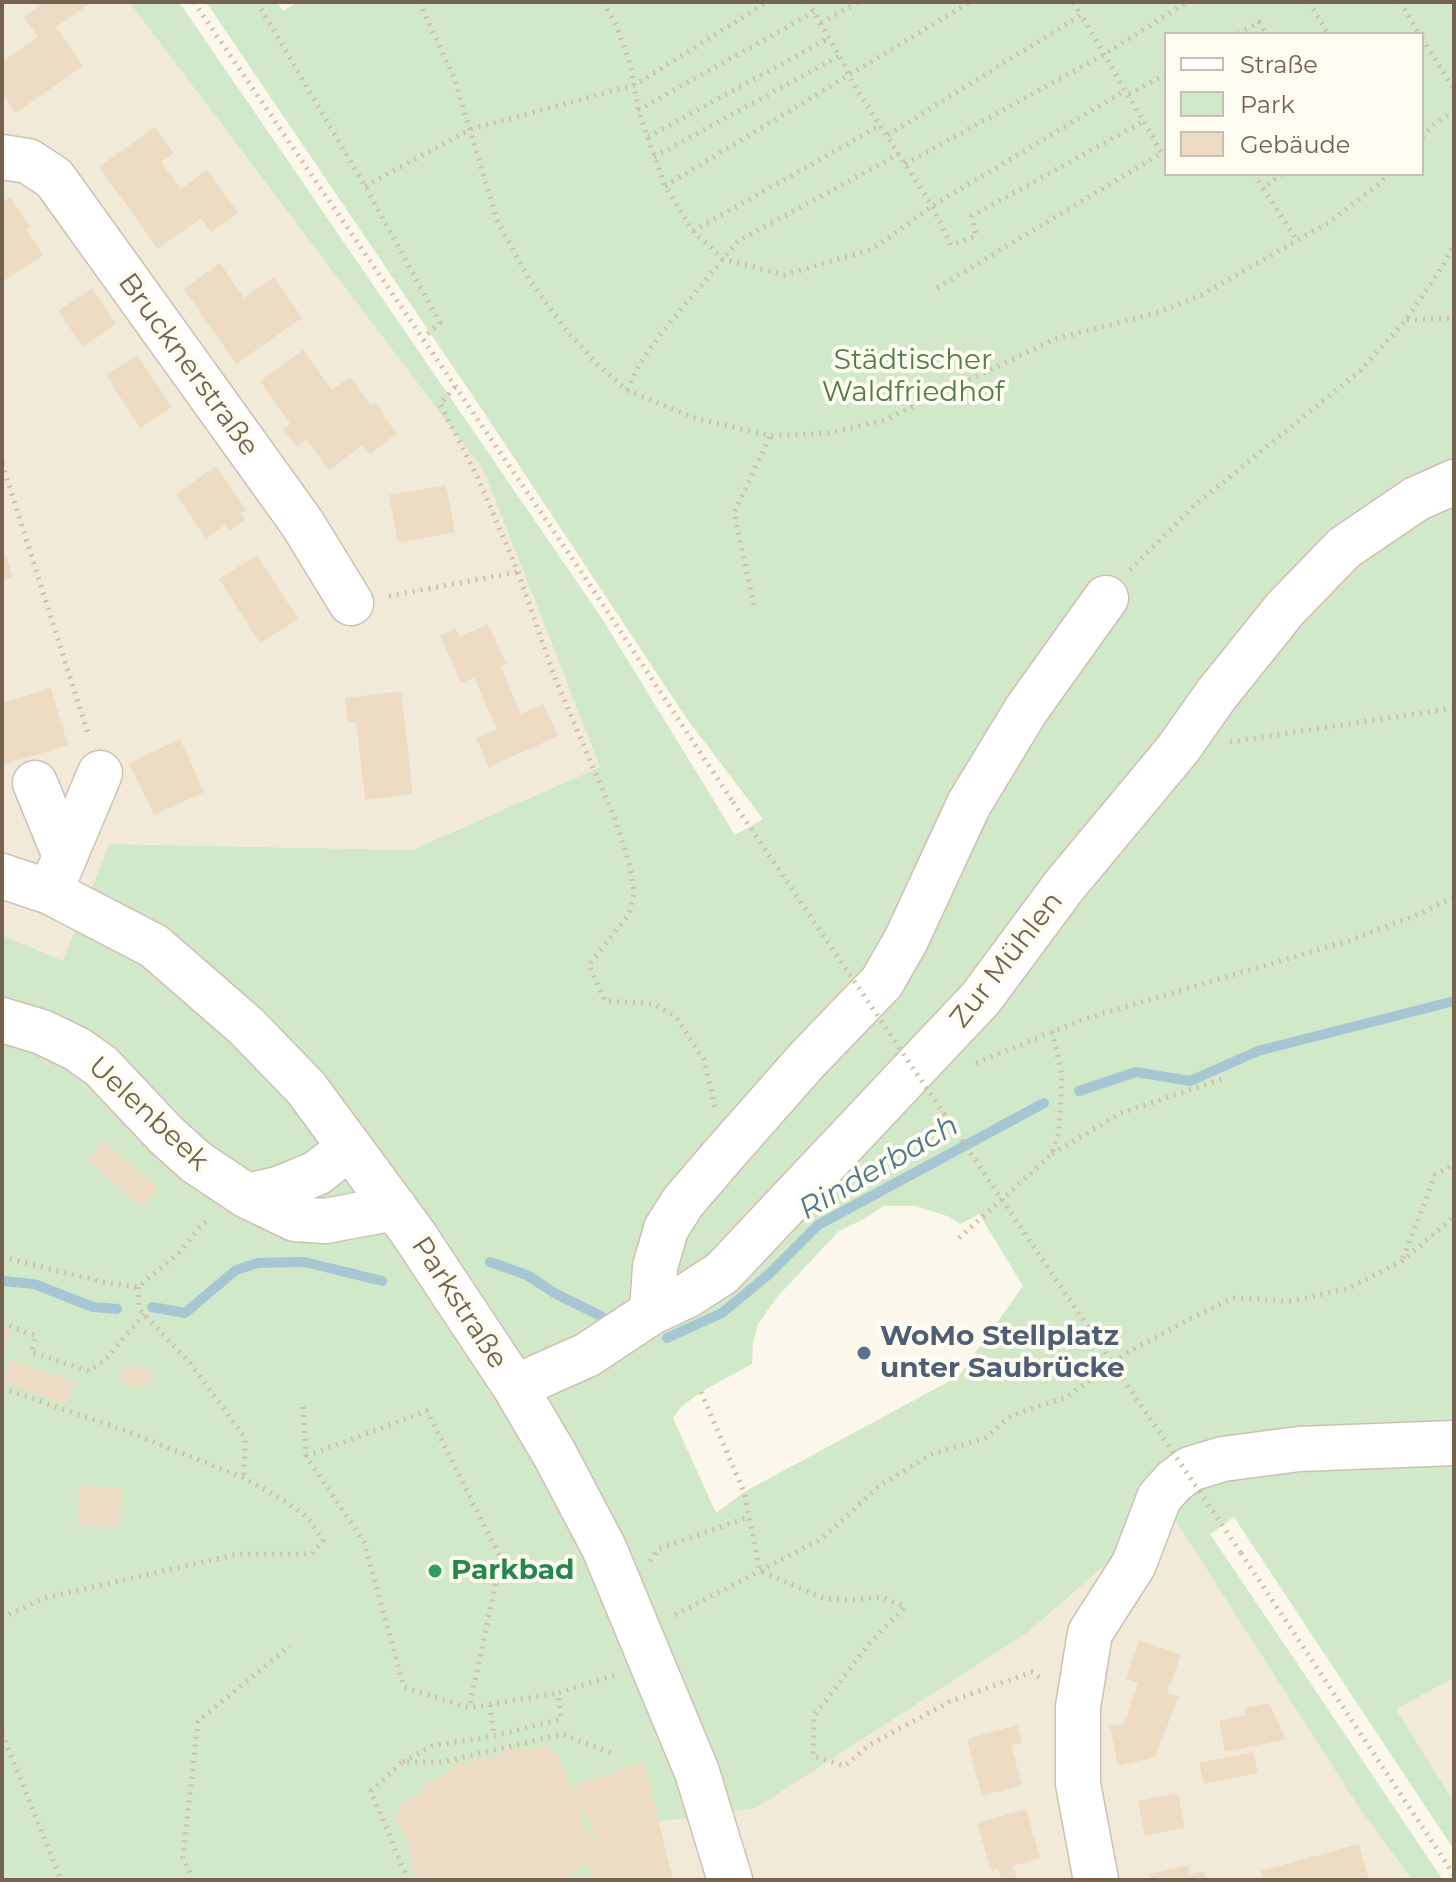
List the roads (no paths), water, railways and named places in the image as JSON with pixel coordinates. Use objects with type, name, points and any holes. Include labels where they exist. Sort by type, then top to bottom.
[{"type":"street","name":"Brucknerstraße","points":[[2,157],[28,161],[54,178],[302,523],[351,603]]},
{"type":"street","name":"Zur Mühlen","points":[[515,1387],[587,1355],[652,1312],[688,1295],[722,1273],[981,998],[1064,886],[1178,749],[1216,695],[1285,609],[1344,548],[1416,499],[1454,482]]},
{"type":"street","points":[[652,1312],[655,1267],[666,1229],[683,1202],[807,1060],[882,982],[906,940],[969,804],[1026,710],[1106,598]]},
{"type":"street","points":[[58,874],[100,773]]},
{"type":"street","points":[[35,783],[58,874]]},
{"type":"street","name":"Parkstraße","points":[[2,876],[58,874],[154,946],[256,1036],[306,1088],[395,1208],[515,1387],[604,1548],[697,1772],[730,1880]]},
{"type":"street","name":"Uelenbeek","points":[[2,1020],[42,1032],[77,1049],[101,1066],[196,1162],[232,1206],[295,1219],[325,1221],[395,1208]]},
{"type":"street","points":[[232,1206],[317,1173],[350,1147]]},
{"type":"street","points":[[1096,1880],[1078,1784],[1078,1707],[1090,1633],[1134,1564],[1159,1498],[1190,1469],[1223,1459],[1299,1449],[1454,1443]]},
{"type":"waterway","name":"Rinderbach","points":[[1079,1091],[1136,1072],[1190,1081],[1258,1051],[1454,1001]]},
{"type":"waterway","name":"Rinderbach","points":[[667,1338],[722,1313],[768,1275],[818,1225],[1044,1103]]},
{"type":"waterway","name":"Rinderbach","points":[[152,1307],[185,1313],[236,1270],[258,1263],[305,1262],[382,1281]]},
{"type":"waterway","name":"Rinderbach","points":[[490,1262],[527,1275],[556,1294],[601,1316]]},
{"type":"waterway","name":"Rinderbach","points":[[2,1281],[34,1284],[93,1307],[117,1309]]},
{"type":"place","name":"WoMo Stellplatz unter Saubrücke","points":[[864,1353]]},
{"type":"place","name":"Parkbad","points":[[435,1571]]},
{"type":"park label","name":"Städtischer Waldfriedhof","points":[[913,377]]}]
